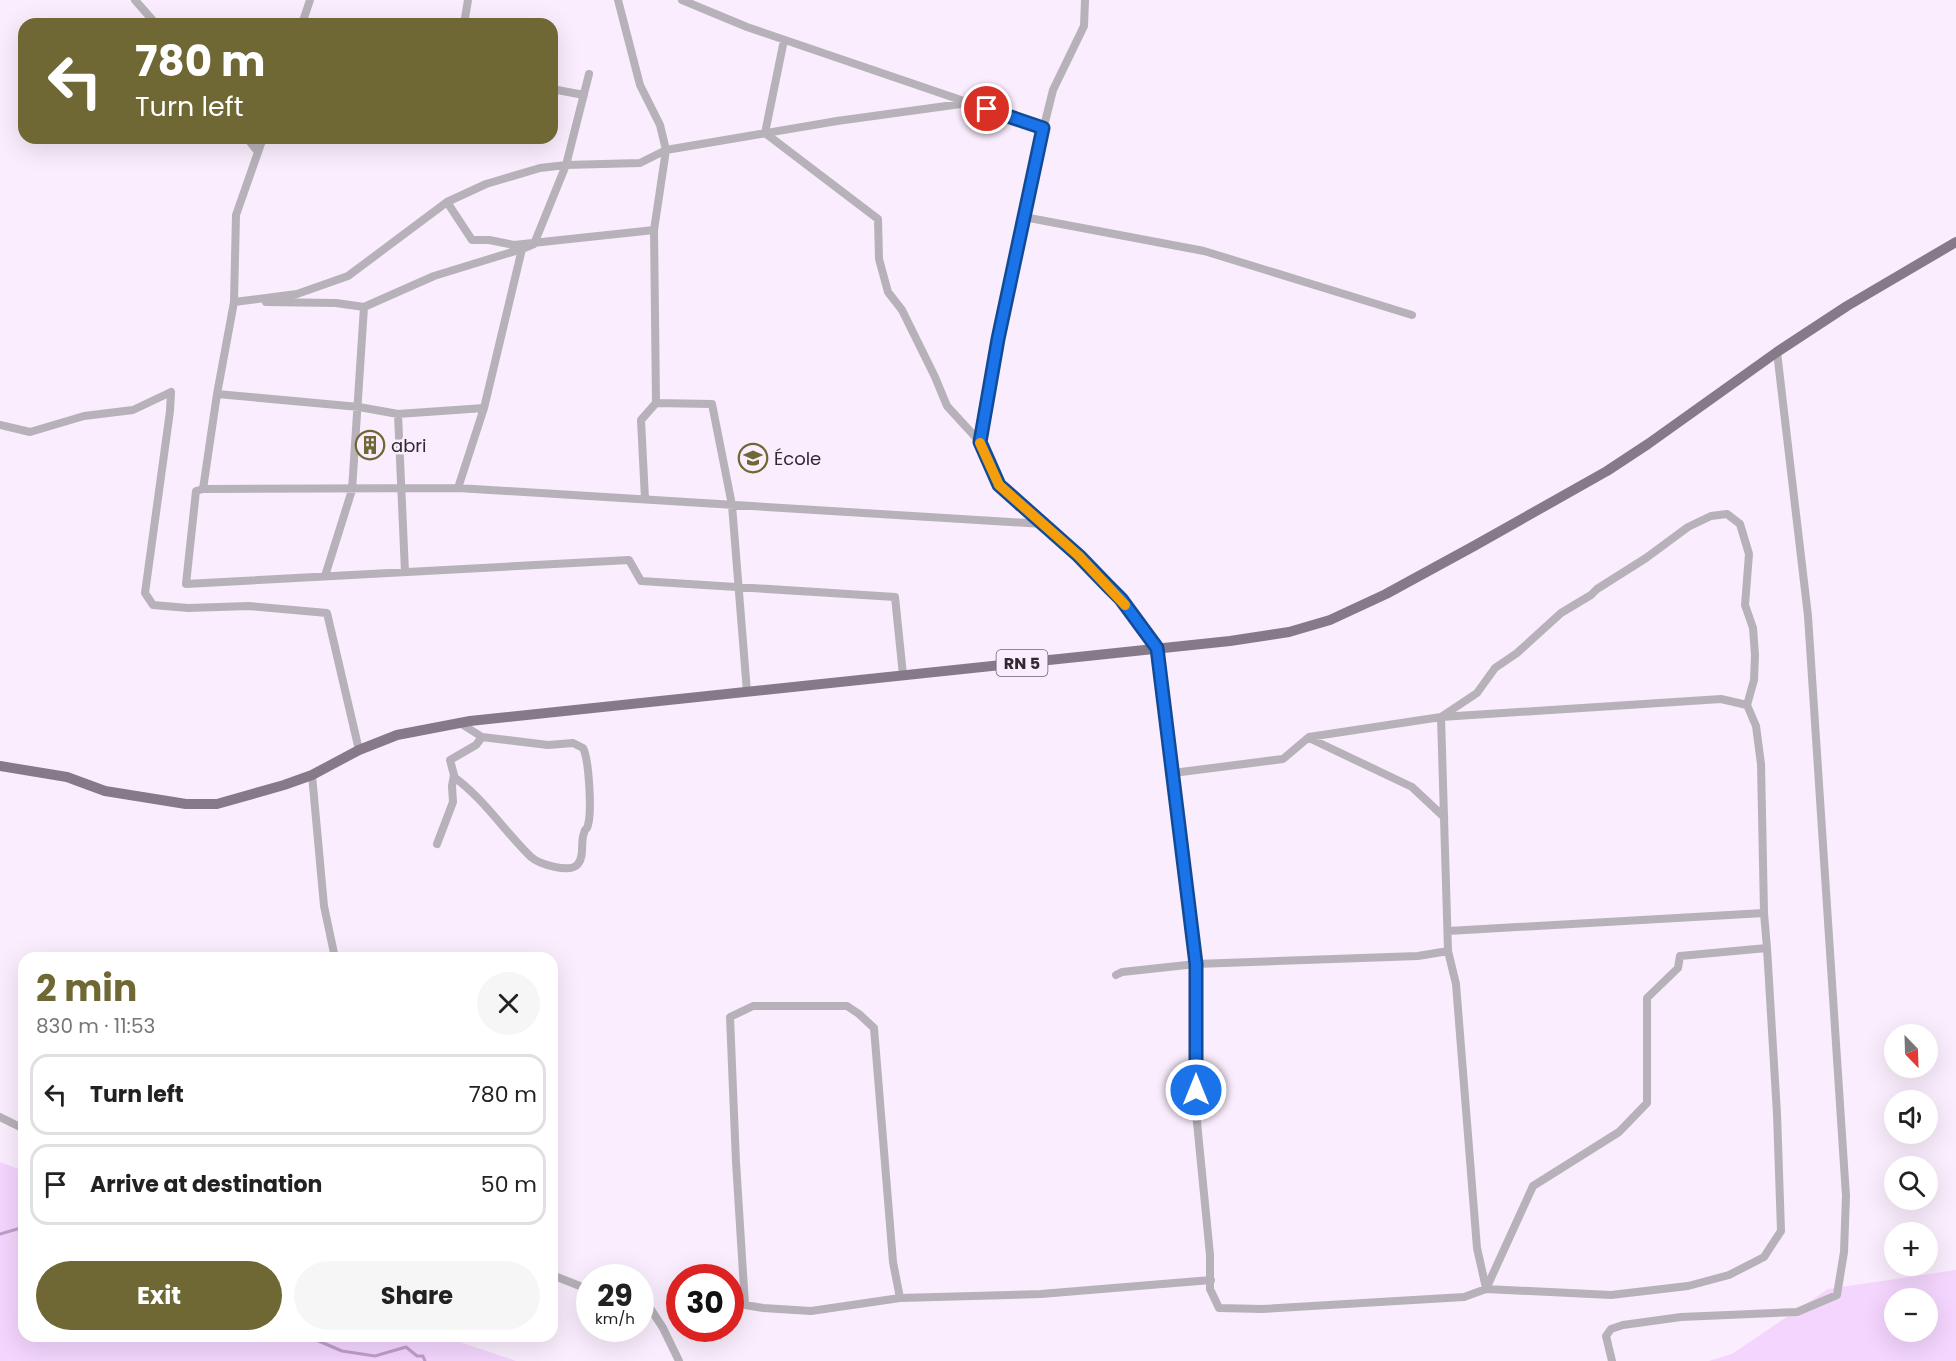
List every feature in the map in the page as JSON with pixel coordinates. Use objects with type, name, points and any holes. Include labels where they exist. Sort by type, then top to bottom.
[{"type":"main road","name":"RN 5","points":[[0,766],[67,777],[105,791],[186,804],[217,804],[312,775],[359,750],[407,732],[459,723],[1230,641],[1289,632],[1330,620],[1386,594],[1602,474],[1847,306],[1956,243]]},
{"type":"street","points":[[135,0],[151,18]]},
{"type":"street","points":[[304,18],[310,0]]},
{"type":"street","points":[[465,18],[468,0]]},
{"type":"street","points":[[618,0],[640,85],[660,124],[666,150],[654,230],[656,403],[641,420],[645,500]]},
{"type":"street","points":[[682,0],[747,27],[1043,128]]},
{"type":"street","points":[[980,442],[998,339],[1043,128],[1053,90],[1084,26],[1086,0]]},
{"type":"street","points":[[765,133],[784,40]]},
{"type":"street","points":[[234,302],[336,303],[364,307],[434,276],[534,244],[566,165],[589,74]]},
{"type":"street","points":[[558,90],[584,95]]},
{"type":"street","points":[[234,302],[297,294],[348,276],[447,202],[486,184],[540,168],[640,163],[666,150],[837,121],[968,103]]},
{"type":"street","points":[[765,133],[878,219],[879,259],[888,292],[902,310],[947,406],[980,442],[999,485],[1079,556],[1121,599],[1157,648],[1196,964],[1196,1112],[1210,1289],[1219,1308],[1262,1309],[1464,1297],[1486,1289],[1611,1295],[1688,1286],[1729,1275],[1764,1257],[1781,1231],[1777,1114],[1764,913],[1761,764],[1756,726],[1747,705],[1754,680],[1755,655],[1753,628],[1745,605],[1749,554],[1740,524],[1726,514],[1719,514],[1688,527],[1606,585],[1561,613],[1510,659],[1495,668],[1477,693],[1441,717]]},
{"type":"street","points":[[252,144],[258,152]]},
{"type":"street","points":[[203,489],[234,302],[236,215],[261,144]]},
{"type":"street","points":[[447,202],[472,240],[489,240],[514,246],[654,230]]},
{"type":"street","points":[[1024,217],[1204,251],[1412,315]]},
{"type":"street","points":[[458,488],[484,408],[522,249]]},
{"type":"street","points":[[326,576],[352,490],[364,307]]},
{"type":"street","points":[[1612,1361],[1606,1336],[1611,1329],[1623,1325],[1681,1317],[1797,1312],[1837,1295],[1844,1251],[1845,1172],[1808,616],[1777,352]]},
{"type":"street","points":[[0,425],[30,432],[84,416],[133,410],[171,392],[145,593],[153,605],[188,608],[249,606],[327,613],[359,750]]},
{"type":"street","points":[[217,394],[359,407],[399,414],[484,408]]},
{"type":"street","points":[[656,403],[712,404],[732,505],[747,692]]},
{"type":"street","points":[[399,414],[405,572]]},
{"type":"street","points":[[903,675],[895,597],[641,580],[629,560],[186,584],[196,491],[203,489],[458,488],[1044,524]]},
{"type":"street","points":[[1173,773],[1283,759],[1309,738],[1441,717],[1721,699],[1747,705]]},
{"type":"street","points":[[1441,717],[1448,951],[1456,984],[1477,1248],[1486,1289]]},
{"type":"street","points":[[454,777],[490,811],[532,858],[547,866],[569,869],[578,864],[581,858],[583,834],[588,825],[589,809],[588,764],[583,748],[573,743],[548,745],[482,737],[459,723]]},
{"type":"street","points":[[437,844],[453,802],[454,777],[450,760],[476,745],[482,737]]},
{"type":"street","points":[[1309,738],[1412,787],[1444,817]]},
{"type":"street","points":[[312,775],[324,906],[334,952]]},
{"type":"street","points":[[1448,932],[1764,913]]},
{"type":"street","points":[[1486,1289],[1533,1186],[1619,1132],[1647,1102],[1647,998],[1678,968],[1680,956],[1767,948]]},
{"type":"street","points":[[1116,975],[1122,972],[1196,964],[1418,956],[1448,951]]},
{"type":"street","points":[[900,1298],[893,1262],[874,1028],[847,1006],[753,1006],[730,1017],[745,1305],[811,1311],[900,1298],[1041,1294],[1211,1280]]},
{"type":"street","points":[[0,1117],[18,1126]]},
{"type":"street","points":[[558,1277],[576,1284]]},
{"type":"street","points":[[654,1314],[679,1361]]},
{"type":"shaded area","points":[[0,1162],[18,1169],[18,1342],[460,1342],[516,1361],[0,1361]]},
{"type":"shaded area","points":[[1956,1270],[1956,1361],[1709,1361],[1732,1354],[1828,1289],[1916,1276],[1938,1276],[1938,1273]]},
{"type":"waterway","points":[[0,1234],[18,1229]]},
{"type":"waterway","points":[[321,1342],[342,1351],[375,1356],[406,1347],[417,1356],[423,1356],[425,1361]]},
{"type":"slow traffic","points":[[980,443],[999,485],[1079,556],[1125,605]]},
{"type":"place","name":"abri","points":[[370,445]]},
{"type":"place","name":"École","points":[[753,458]]},
{"type":"route","points":[[987,109],[1043,128],[998,339],[980,442],[999,485],[1079,556],[1121,599],[1157,648],[1196,964],[1196,1090]]}]
